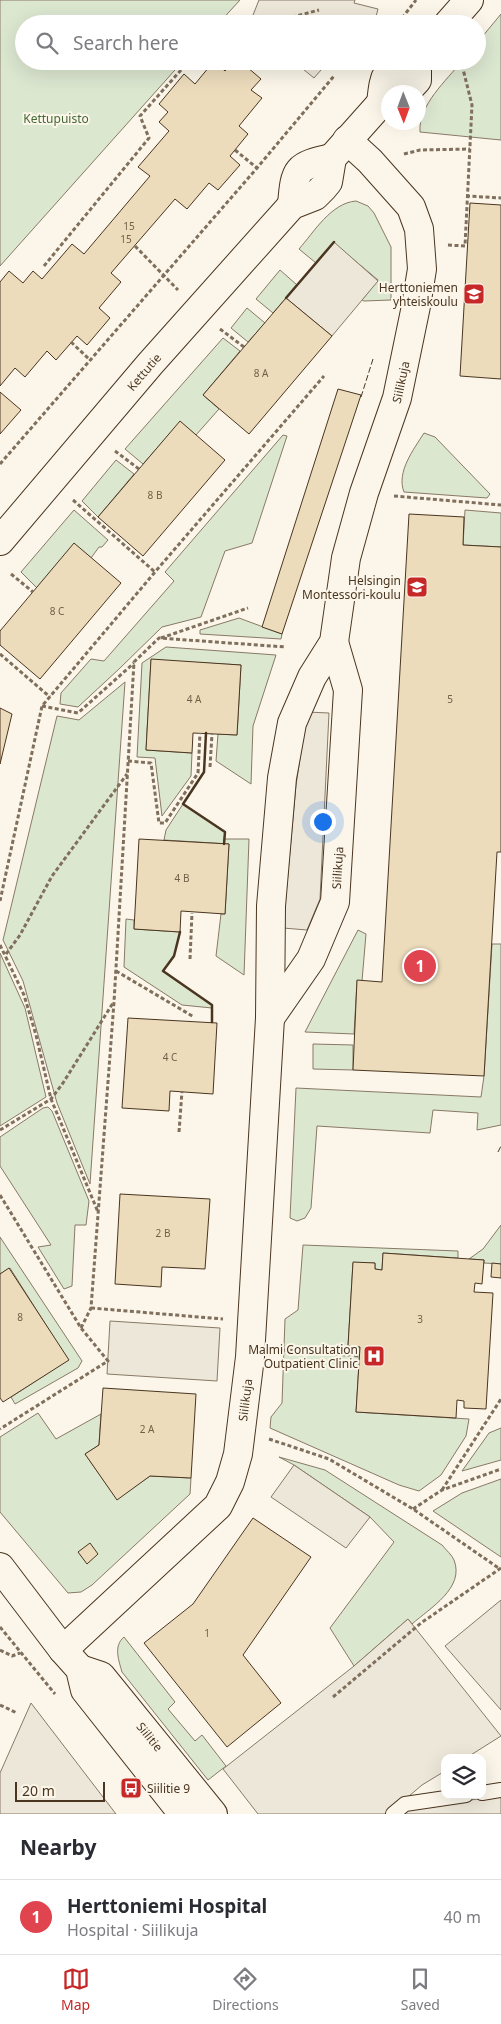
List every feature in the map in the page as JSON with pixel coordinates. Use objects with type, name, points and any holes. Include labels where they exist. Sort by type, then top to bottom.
[{"type":"street","points":[[456,15],[469,0]]},
{"type":"street","points":[[384,85],[384,77],[390,70]]},
{"type":"street","points":[[412,85],[417,80],[418,70]]},
{"type":"street","points":[[339,149],[381,105]]},
{"type":"street","name":"Kettutie","points":[[0,541],[150,364],[292,205],[295,178],[298,174],[307,164],[339,149]]},
{"type":"street","name":"Siilikuja","points":[[71,1659],[218,1506],[230,1482],[240,1437],[250,1356],[270,1018],[271,906],[282,778],[292,723],[312,677],[334,642],[346,558],[364,492],[397,398],[422,269],[419,230],[411,207],[370,161],[339,149]]},
{"type":"street","name":"Siilikuja","points":[[270,1018],[311,959],[335,902],[348,690],[334,642]]},
{"type":"street","name":"Siilitie","points":[[0,1567],[71,1659],[85,1690],[183,1814]]},
{"type":"street","name":"Siilitie","points":[[71,1659],[101,1676],[213,1814]]},
{"type":"lane","points":[[486,1792],[501,1790]]},
{"type":"lane","points":[[393,1814],[405,1804],[441,1799]]},
{"type":"path","points":[[404,15],[416,0]]},
{"type":"path","points":[[300,15],[319,10]]},
{"type":"path","points":[[44,266],[149,138],[140,116],[181,70]]},
{"type":"path","points":[[442,244],[465,246],[472,105],[463,70]]},
{"type":"path","points":[[0,464],[257,168],[334,76]]},
{"type":"path","points":[[402,155],[420,150],[470,149]]},
{"type":"path","points":[[234,150],[257,168]]},
{"type":"path","points":[[466,196],[501,198]]},
{"type":"path","points":[[135,246],[182,294]]},
{"type":"path","points":[[220,328],[244,347]]},
{"type":"path","points":[[71,342],[90,360]]},
{"type":"path","points":[[0,901],[42,706],[324,376]]},
{"type":"path","points":[[114,450],[139,469]]},
{"type":"path","points":[[386,496],[501,505]]},
{"type":"path","points":[[73,500],[155,572]]},
{"type":"path","points":[[11,574],[33,592]]},
{"type":"path","points":[[42,706],[78,713],[159,638],[248,608]]},
{"type":"path","points":[[159,638],[286,647]]},
{"type":"path","points":[[0,654],[50,697]]},
{"type":"path","points":[[81,1328],[91,1308],[114,1002],[134,662]]},
{"type":"path","points":[[128,761],[151,763],[159,822],[164,823],[198,773],[200,733]]},
{"type":"path","points":[[210,767],[212,734]]},
{"type":"path","points":[[6,954],[20,935],[52,876],[128,773]]},
{"type":"path","points":[[190,959],[192,913]]},
{"type":"path","points":[[0,945],[6,954],[24,995],[36,1035],[51,1100],[98,1213]]},
{"type":"path","points":[[116,971],[194,1017]]},
{"type":"path","points":[[0,1130],[51,1100],[114,1002]]},
{"type":"path","points":[[179,1132],[182,1091]]},
{"type":"path","points":[[0,1196],[81,1328],[108,1361],[0,1429]]},
{"type":"path","points":[[91,1308],[226,1320]]},
{"type":"path","points":[[283,1350],[359,1356]]},
{"type":"path","points":[[442,1490],[501,1399]]},
{"type":"path","points":[[240,1437],[268,1439],[329,1459],[413,1509],[500,1569],[422,1623],[333,1696]]},
{"type":"path","points":[[413,1509],[442,1490],[501,1469]]},
{"type":"path","points":[[0,1650],[12,1656],[20,1652]]},
{"type":"path","points":[[0,1705],[17,1712]]},
{"type":"green space","name":"Kettupuisto","points":[[0,0],[240,0],[226,15],[15,15],[15,70],[175,70],[0,266]]},
{"type":"green space","points":[[501,14],[501,140],[420,132],[420,130],[426,130],[426,108],[428,103],[455,70],[486,70],[486,32]]},
{"type":"green space","points":[[356,201],[368,206],[374,213],[391,247],[391,300],[362,300],[378,280],[334,243],[316,263],[299,249],[331,213],[347,203]]},
{"type":"green space","points":[[280,270],[297,285],[273,313],[256,299]]},
{"type":"green space","points":[[247,308],[265,323],[248,342],[231,328]]},
{"type":"green space","points":[[223,338],[240,351],[203,395],[219,409],[196,435],[180,422],[143,464],[125,449]]},
{"type":"green space","points":[[424,433],[435,437],[490,494],[487,498],[404,492],[402,477],[404,469],[411,453]]},
{"type":"green space","points":[[283,435],[287,436],[252,543],[225,551],[201,617],[162,627],[78,707],[60,704],[61,693],[91,659],[104,661],[174,581],[165,572]]},
{"type":"green space","points":[[116,460],[134,474],[98,517],[82,501]]},
{"type":"green space","points":[[74,510],[108,540],[102,547],[99,547],[91,558],[74,544],[37,588],[21,572]]},
{"type":"green space","points":[[465,510],[501,513],[501,547],[463,545]]},
{"type":"green space","points":[[239,618],[282,634],[281,639],[200,634],[200,630]]},
{"type":"green space","points":[[166,647],[276,655],[253,726],[251,784],[216,761],[218,734],[237,735],[241,665],[151,660],[146,750],[192,753],[191,776],[162,816],[155,758],[137,757],[142,663]]},
{"type":"green space","points":[[125,682],[90,1184],[57,1103],[23,981],[3,940],[57,716],[79,720]]},
{"type":"green space","points":[[183,804],[225,832],[224,839],[249,839],[244,975],[216,956],[221,914],[225,914],[229,844],[164,840],[166,830]]},
{"type":"green space","points":[[126,919],[134,920],[134,929],[180,932],[174,956],[163,971],[212,1005],[212,1008],[182,1005],[124,967]]},
{"type":"green space","points":[[358,930],[366,934],[362,981],[357,981],[354,1034],[305,1032]]},
{"type":"green space","points":[[492,944],[501,944],[501,1125],[477,1130],[478,1113],[433,1110],[430,1133],[317,1126],[311,1208],[305,1218],[297,1221],[290,1218],[296,1088],[481,1097]]},
{"type":"green space","points":[[0,953],[25,1008],[46,1097],[0,1126]]},
{"type":"green space","points":[[313,1044],[353,1045],[353,1070],[313,1069]]},
{"type":"green space","points":[[48,1107],[52,1111],[89,1201],[86,1225],[75,1225],[72,1286],[64,1289],[38,1247],[51,1245],[0,1166],[0,1137],[43,1108]]},
{"type":"green space","points":[[501,1225],[501,1264],[484,1263],[484,1260],[469,1259],[483,1249]]},
{"type":"green space","points":[[0,1237],[82,1361],[78,1368],[15,1404],[11,1397],[68,1360],[10,1268],[0,1274]]},
{"type":"green space","points":[[303,1245],[458,1251],[458,1258],[383,1253],[382,1270],[375,1269],[375,1263],[353,1263],[348,1346],[360,1347],[356,1412],[469,1419],[466,1436],[441,1475],[419,1491],[399,1485],[270,1428],[271,1417],[282,1403],[285,1319],[298,1310]]},
{"type":"green space","points":[[38,1413],[56,1439],[101,1414],[99,1445],[85,1454],[117,1499],[150,1476],[191,1478],[190,1494],[92,1585],[81,1592],[68,1593],[0,1512],[0,1437]]},
{"type":"green space","points":[[501,1428],[501,1460],[462,1471],[489,1433]]},
{"type":"green space","points":[[279,1457],[325,1470],[442,1545],[454,1560],[455,1580],[444,1597],[412,1624],[408,1619],[354,1666],[330,1628],[394,1542],[370,1517],[294,1465]]},
{"type":"green space","points":[[501,1479],[501,1557],[433,1511],[462,1493]]},
{"type":"green space","points":[[124,1637],[175,1702],[168,1709],[195,1741],[202,1735],[226,1766],[208,1780],[122,1672],[118,1658],[118,1649]]},
{"type":"shaded area","points":[[259,0],[355,0],[354,3],[378,9],[376,15],[253,15]]},
{"type":"shaded area","points":[[304,70],[321,70],[314,78]]},
{"type":"shaded area","points":[[334,242],[378,281],[332,336],[286,298]]},
{"type":"shaded area","points":[[307,712],[329,713],[320,899],[307,930],[283,928],[296,785]]},
{"type":"shaded area","points":[[110,1321],[220,1328],[217,1381],[107,1374]]},
{"type":"shaded area","points":[[294,1465],[370,1517],[346,1548],[271,1497]]},
{"type":"shaded area","points":[[501,1600],[501,1710],[445,1646]]},
{"type":"shaded area","points":[[408,1619],[501,1736],[472,1754],[441,1754],[441,1773],[422,1785],[388,1814],[258,1814],[223,1769],[354,1666]]},
{"type":"shaded area","points":[[31,1703],[116,1814],[0,1814],[0,1773]]},
{"type":"shaded area","points":[[501,1796],[501,1814],[402,1814],[410,1808]]},
{"type":"building","points":[[207,70],[250,70],[261,79],[251,90],[262,98],[239,126],[248,134],[230,156],[240,165],[218,190],[209,183],[187,209],[175,199],[111,273],[121,282],[99,308],[110,318],[87,345],[77,336],[56,360],[47,351],[25,377],[15,368],[0,386],[0,282],[9,271],[23,283],[33,271],[42,279],[72,244],[84,254],[150,176],[138,167],[169,131],[159,122],[168,112],[159,104],[184,74],[195,84]]},
{"type":"building","points":[[470,203],[501,205],[501,379],[460,376]]},
{"type":"building","points":[[286,298],[332,336],[249,434],[203,395]]},
{"type":"building","points":[[338,389],[361,395],[282,634],[262,627]]},
{"type":"building","points":[[0,392],[21,410],[0,434]]},
{"type":"building","points":[[180,421],[225,460],[143,556],[98,517]]},
{"type":"building","points":[[409,514],[464,517],[463,545],[501,547],[501,852],[497,852],[484,1076],[353,1070],[357,980],[382,982]]},
{"type":"building","points":[[74,543],[121,583],[40,679],[0,645],[0,631]]},
{"type":"building","points":[[151,659],[241,665],[237,735],[193,733],[192,753],[146,750]]},
{"type":"building","points":[[0,708],[12,714],[0,764]]},
{"type":"building","points":[[139,839],[229,844],[225,914],[181,911],[180,932],[134,929]]},
{"type":"building","points":[[128,1018],[217,1023],[213,1094],[170,1091],[169,1111],[122,1108]]},
{"type":"building","points":[[120,1194],[210,1199],[205,1269],[162,1267],[161,1287],[115,1284]]},
{"type":"building","points":[[383,1253],[484,1260],[482,1284],[475,1283],[474,1292],[493,1293],[486,1409],[464,1408],[464,1401],[457,1400],[456,1418],[356,1412],[360,1347],[348,1346],[353,1262],[375,1263],[375,1269],[382,1270]]},
{"type":"building","points":[[492,1263],[501,1264],[501,1278],[491,1277]]},
{"type":"building","points":[[9,1268],[69,1360],[3,1402],[0,1398],[0,1274]]},
{"type":"building","points":[[103,1388],[196,1394],[191,1478],[150,1476],[117,1500],[85,1454],[99,1445]]},
{"type":"building","points":[[253,1518],[311,1557],[243,1655],[281,1703],[227,1747],[144,1643],[193,1604]]},
{"type":"building","points":[[90,1543],[98,1554],[87,1564],[78,1552]]},
{"type":"fence","points":[[361,397],[373,359]]},
{"type":"fence","points":[[498,1152],[501,1146]]},
{"type":"wall","points":[[286,298],[334,242]]},
{"type":"wall","points":[[206,733],[204,772],[183,804],[225,832],[224,844]]},
{"type":"wall","points":[[180,932],[174,956],[163,971],[212,1005],[212,1022]]},
{"type":"place","name":"Herttoniemen yhteiskoulu","points":[[474,294]]},
{"type":"place","name":"Helsingin Montessori-koulu","points":[[417,587]]},
{"type":"place","name":"Herttoniemi Hospital","points":[[420,966]]},
{"type":"place","name":"Malmi Consultation Outpatient Clinic","points":[[374,1356]]},
{"type":"place","name":"Siilitie 9","points":[[131,1788]]}]
